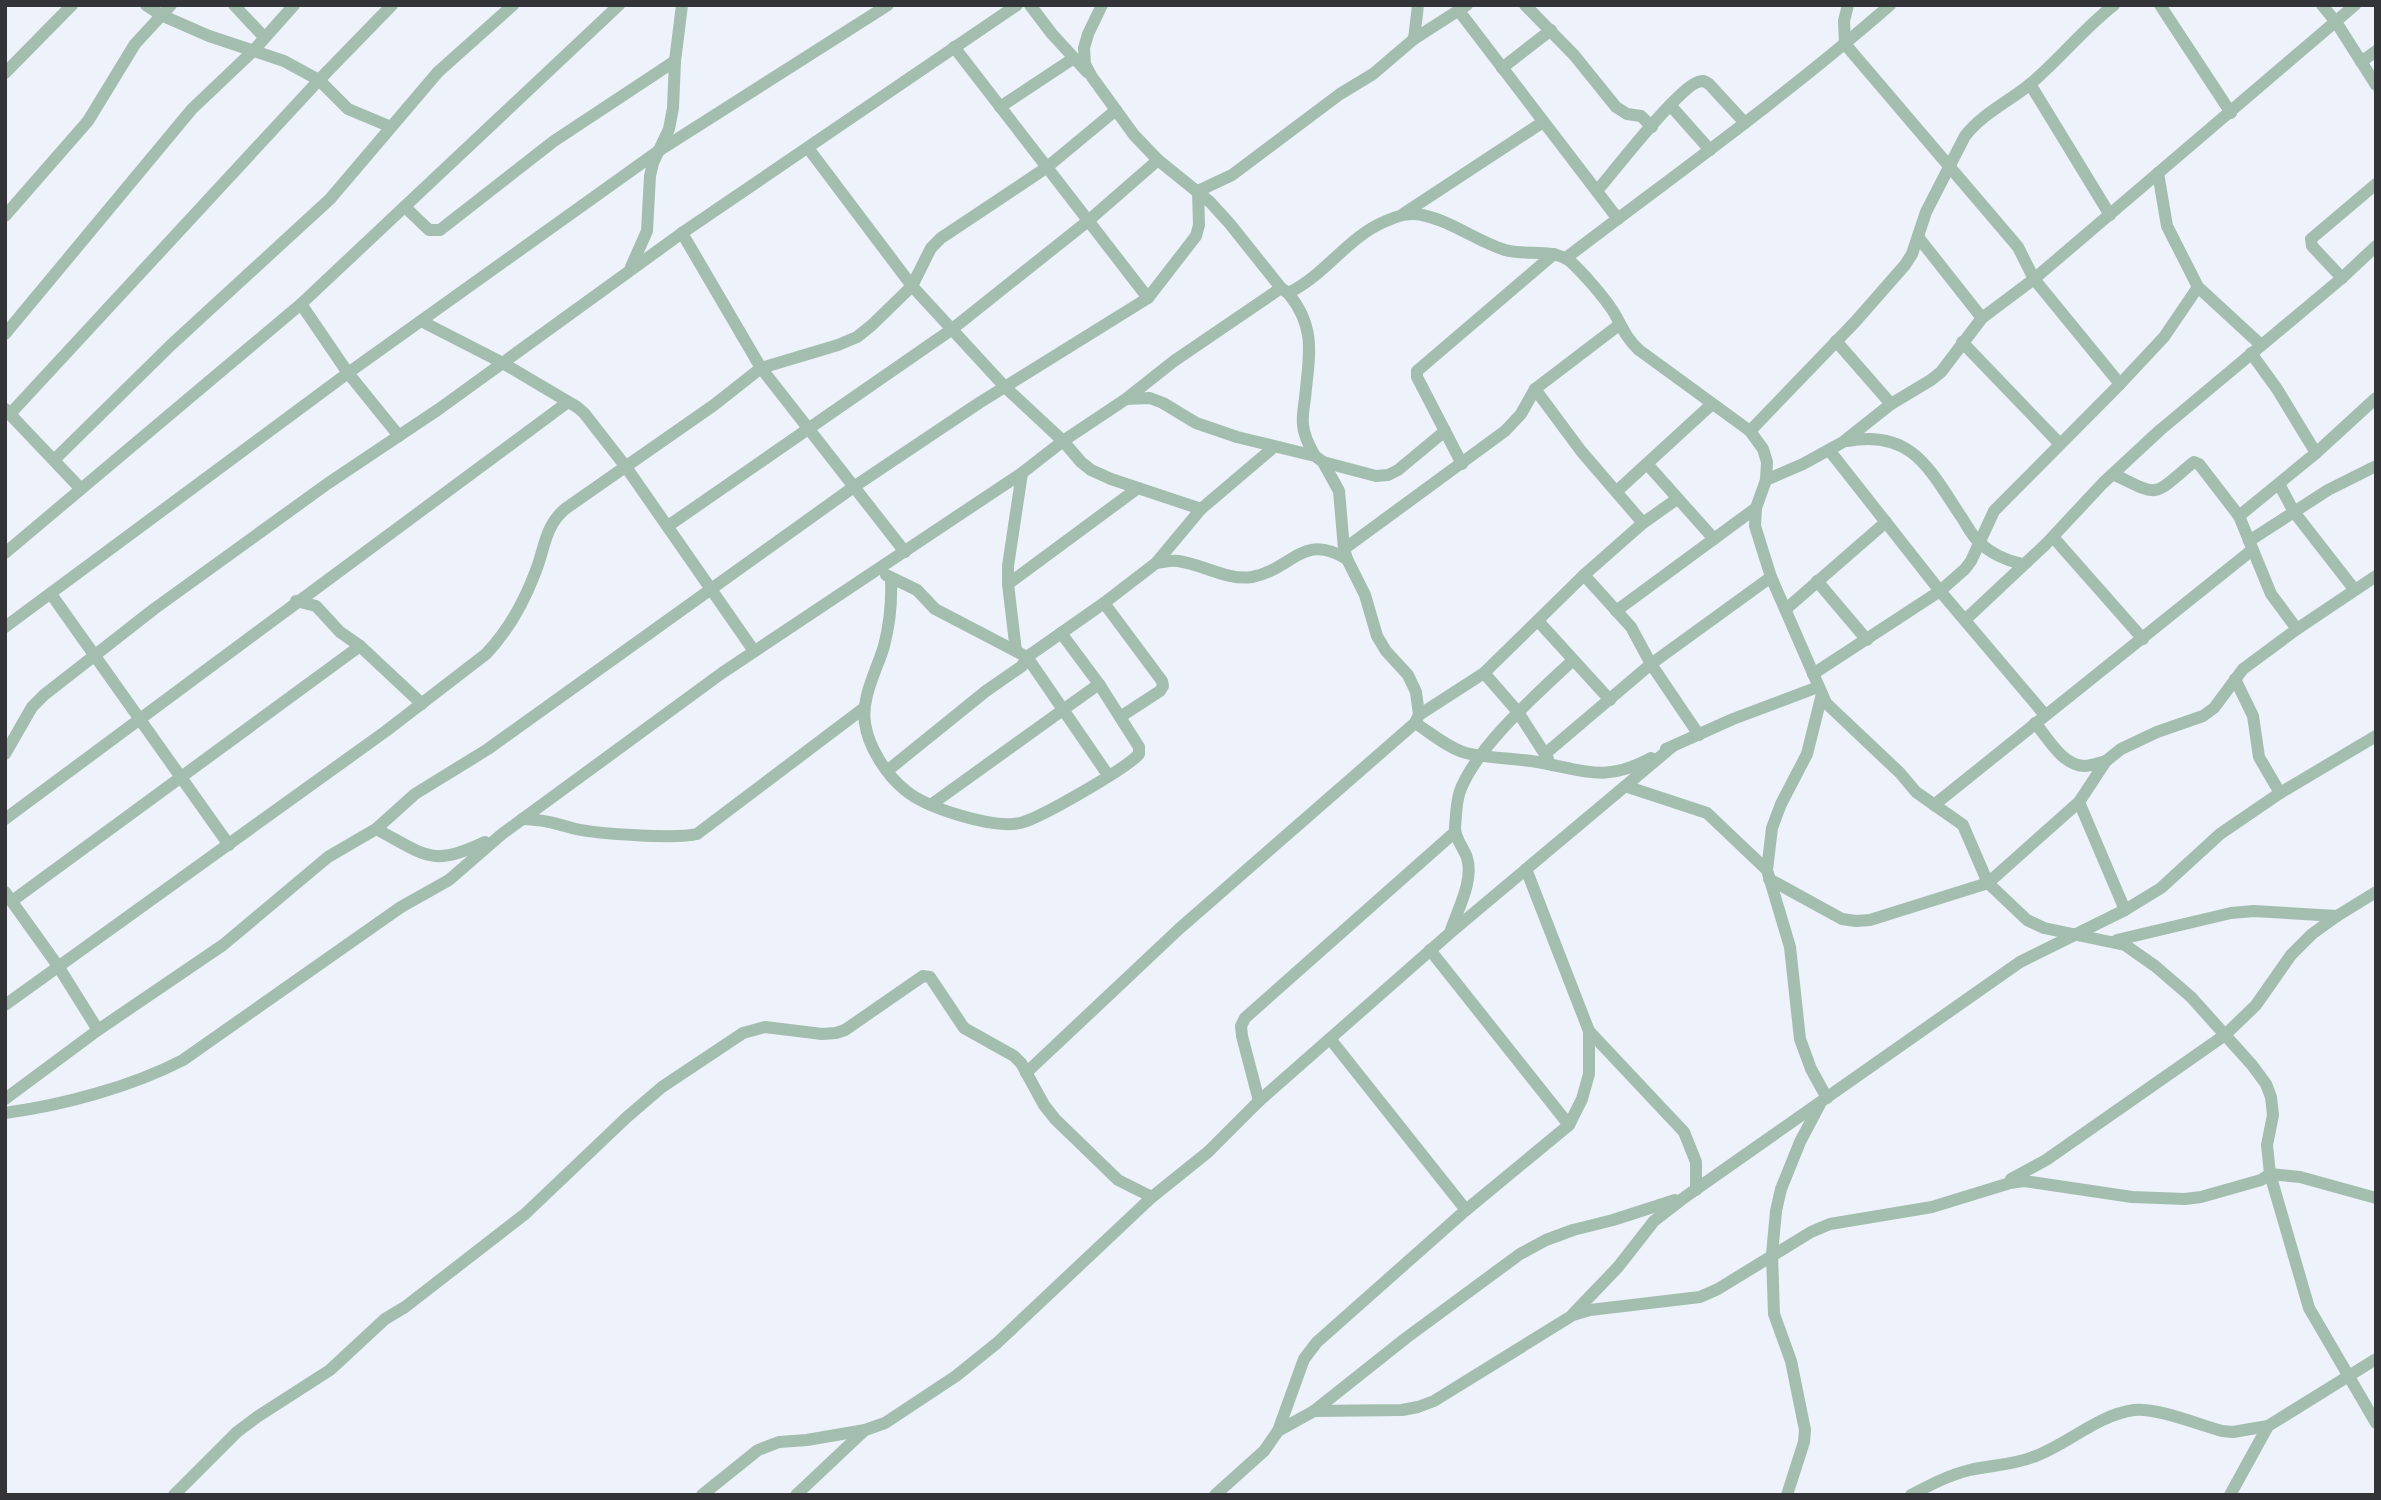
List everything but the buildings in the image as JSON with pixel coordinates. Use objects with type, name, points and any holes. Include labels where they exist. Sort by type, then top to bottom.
[{"type":"street","points":[[5,73],[72,5]]},
{"type":"street","points":[[146,5],[161,15],[209,36],[284,61],[319,80],[348,109],[391,127]]},
{"type":"street","points":[[5,216],[88,121],[135,44],[171,5]]},
{"type":"street","points":[[234,5],[264,37]]},
{"type":"street","points":[[5,334],[192,109],[254,50],[294,5]]},
{"type":"street","points":[[82,489],[8,412],[392,5]]},
{"type":"street","points":[[54,460],[171,345],[330,199],[438,72],[513,5]]},
{"type":"street","points":[[5,553],[301,304],[619,5]]},
{"type":"street","points":[[629,270],[647,230],[650,176],[669,129],[682,5]]},
{"type":"street","points":[[5,627],[348,373],[660,150],[888,5]]},
{"type":"street","points":[[5,754],[32,707],[154,609],[629,270],[1017,5]]},
{"type":"street","points":[[1030,5],[1052,34],[1092,77],[1134,135],[1158,160],[1198,191],[1230,224],[1299,307],[1307,322],[1310,337],[1303,424],[1306,439],[1339,491],[1346,554],[1365,595],[1377,636],[1386,651],[1408,675],[1416,692],[1417,719]]},
{"type":"street","points":[[1092,77],[1085,64],[1084,48],[1102,5]]},
{"type":"street","points":[[1414,39],[1418,5]]},
{"type":"street","points":[[1525,5],[1580,62],[1616,107],[1627,114],[1641,116],[1652,127]]},
{"type":"street","points":[[1848,5],[1844,20],[1845,44],[2018,247],[2034,279],[2120,384]]},
{"type":"street","points":[[1462,464],[1417,377],[1417,371],[1560,256],[1618,219],[1745,123],[1890,5]]},
{"type":"street","points":[[1750,431],[1905,265],[1948,167],[1973,126],[2030,84],[2114,5]]},
{"type":"street","points":[[2160,5],[2231,113]]},
{"type":"street","points":[[2322,5],[2376,85]]},
{"type":"street","points":[[1766,481],[1843,442],[1891,404],[1941,372],[1982,318],[2034,279],[2355,5]]},
{"type":"street","points":[[1198,191],[1233,175],[1340,94],[1385,65],[1414,39],[1463,8],[1502,68],[1618,219]]},
{"type":"street","points":[[1502,68],[1551,30]]},
{"type":"street","points":[[954,47],[1148,298]]},
{"type":"street","points":[[2361,62],[2376,51]]},
{"type":"street","points":[[1000,107],[1074,58]]},
{"type":"street","points":[[405,207],[429,230],[440,230],[554,141],[675,61]]},
{"type":"street","points":[[1597,191],[1670,106],[1696,82],[1704,81],[1745,123]]},
{"type":"street","points":[[2030,84],[2110,215]]},
{"type":"street","points":[[1670,106],[1710,150]]},
{"type":"street","points":[[5,1005],[422,704],[486,653],[499,640],[536,572],[554,519],[714,405],[761,368],[857,337],[912,286],[931,248],[941,238],[1046,168],[1116,110]]},
{"type":"street","points":[[5,1113],[44,1106],[147,1078],[183,1060],[401,907],[449,880],[502,834],[754,651],[1022,473],[1063,441],[1126,399],[1174,361],[1285,291],[1318,275],[1350,243],[1368,230],[1402,214],[1543,122]]},
{"type":"street","points":[[808,148],[912,286],[1005,387],[1063,441],[1081,462],[1091,470],[1200,509]]},
{"type":"street","points":[[667,526],[951,330],[1088,221],[1158,160]]},
{"type":"street","points":[[2158,173],[2167,226],[2198,288],[2256,349],[2316,453]]},
{"type":"street","points":[[2342,278],[2312,246],[2311,239],[2376,184]]},
{"type":"street","points":[[5,1099],[98,1030],[223,945],[328,857],[376,829],[415,794],[488,749],[855,486],[1005,387],[1148,298],[1196,236],[1199,225],[1198,191]]},
{"type":"street","points":[[1402,214],[1419,214],[1443,220],[1503,249],[1534,255],[1560,256],[1573,264],[1613,311],[1628,339],[1639,350],[1750,431],[1763,449],[1767,462],[1766,481],[1756,508],[1755,526],[1771,577],[1826,703],[1900,773],[1916,792],[1963,825],[1987,883],[2027,920],[2044,928],[2125,945],[2191,997],[2266,1084],[2273,1115],[2267,1145],[2270,1174],[2309,1308],[2376,1423]]},
{"type":"street","points":[[682,233],[761,368],[905,552]]},
{"type":"street","points":[[1918,237],[1982,318]]},
{"type":"street","points":[[1965,620],[2159,431],[2342,278],[2376,246]]},
{"type":"street","points":[[1417,719],[1464,752],[1548,760],[1591,774],[1605,774],[1635,765],[1763,706],[1817,685],[1867,640],[1940,591],[1965,569],[1972,561],[1994,511],[2164,337],[2198,288]]},
{"type":"street","points":[[301,304],[348,373],[399,436]]},
{"type":"street","points":[[421,321],[501,362],[584,413],[626,467],[754,651]]},
{"type":"street","points":[[1346,554],[1515,423],[1535,389],[1619,325]]},
{"type":"street","points":[[1836,341],[1891,404]]},
{"type":"street","points":[[1962,342],[2060,444]]},
{"type":"street","points":[[1535,389],[1581,451],[1643,523]]},
{"type":"street","points":[[1126,399],[1140,397],[1156,401],[1196,423],[1237,437],[1376,476],[1388,475],[1398,470],[1445,431]]},
{"type":"street","points":[[2239,516],[2316,453],[2376,398]]},
{"type":"street","points":[[5,819],[568,402]]},
{"type":"street","points":[[1617,491],[1712,404]]},
{"type":"street","points":[[1843,442],[1864,438],[1881,439],[1911,451],[1933,475],[1979,542],[2002,558],[2022,564]]},
{"type":"street","points":[[1022,654],[1062,633],[1156,563],[1200,509],[1274,447]]},
{"type":"street","points":[[1829,450],[1965,620],[2040,719],[2064,758],[2085,766],[2106,761]]},
{"type":"street","points":[[2113,474],[2154,492],[2190,465],[2199,464],[2239,516],[2271,594],[2297,629]]},
{"type":"street","points":[[1648,465],[1714,539]]},
{"type":"street","points":[[1934,805],[2143,639],[2294,512],[2328,490],[2376,466]]},
{"type":"street","points":[[887,771],[1021,666],[1022,654],[1008,584],[1008,566],[1022,473]]},
{"type":"street","points":[[2278,484],[2294,512],[2354,589]]},
{"type":"street","points":[[1008,584],[1139,488]]},
{"type":"street","points":[[1026,1073],[1179,929],[1417,719],[1484,673],[1584,575],[1643,523],[1677,499]]},
{"type":"street","points":[[1616,611],[1756,508]]},
{"type":"street","points":[[1786,609],[1886,522]]},
{"type":"street","points":[[2053,537],[2143,639]]},
{"type":"street","points":[[1156,563],[1174,560],[1239,578],[1267,572],[1306,551],[1319,549],[1346,554]]},
{"type":"street","points":[[876,571],[917,590],[935,609],[1022,654],[1108,775]]},
{"type":"street","points":[[1584,575],[1637,636],[1651,664],[1699,735]]},
{"type":"street","points":[[1625,786],[1707,813],[1768,874],[1842,919],[1856,922],[1870,920],[1987,883],[2079,802],[2106,761],[2121,749],[2157,732],[2203,716],[2214,708],[2243,669],[2376,576]]},
{"type":"street","points":[[1548,760],[1651,664],[1771,577]]},
{"type":"street","points":[[891,578],[890,622],[864,708],[868,737],[887,771],[915,798],[983,822],[1019,824],[1041,816],[1139,754],[1139,747],[1120,717],[1062,633]]},
{"type":"street","points":[[1817,581],[1867,640]]},
{"type":"street","points":[[51,594],[229,845]]},
{"type":"street","points":[[296,601],[316,606],[340,632],[360,646],[422,704]]},
{"type":"street","points":[[1104,603],[1162,681],[1163,687],[1120,717]]},
{"type":"street","points":[[1538,621],[1610,700]]},
{"type":"street","points":[[98,1030],[58,965],[9,897],[182,777],[360,646]]},
{"type":"street","points":[[1450,933],[1469,870],[1468,859],[1455,832],[1461,788],[1482,755],[1518,712],[1572,661]]},
{"type":"street","points":[[1484,673],[1518,712],[1548,760]]},
{"type":"street","points":[[2235,679],[2253,716],[2259,757],[2280,793]]},
{"type":"street","points":[[932,804],[1099,684]]},
{"type":"street","points":[[1817,685],[1807,754],[1781,804],[1772,828],[1768,874],[1790,947],[1804,1052],[1824,1099]]},
{"type":"street","points":[[522,819],[551,821],[590,831],[687,836],[697,834],[864,708]]},
{"type":"street","points":[[1314,1411],[1402,1410],[1419,1407],[1434,1401],[1573,1315],[1618,1267],[1654,1221],[1691,1193],[2020,962],[2125,910],[2161,888],[2220,834],[2280,793],[2376,736]]},
{"type":"street","points":[[705,1493],[758,1450],[779,1441],[807,1440],[865,1430],[894,1418],[956,1376],[998,1343],[1152,1197],[1208,1152],[1259,1101],[1430,950],[1673,746]]},
{"type":"street","points":[[2079,802],[2125,910]]},
{"type":"street","points":[[376,829],[436,858],[464,852],[502,834]]},
{"type":"street","points":[[1259,1101],[1242,1036],[1241,1026],[1245,1018],[1455,832]]},
{"type":"street","points":[[1215,1495],[1264,1451],[1279,1431],[1304,1359],[1317,1342],[1466,1210],[1569,1125],[1582,1099],[1589,1074],[1589,1031],[1526,869]]},
{"type":"street","points":[[2001,1185],[2046,1160],[2225,1035],[2256,1005],[2291,955],[2312,934],[2376,892]]},
{"type":"street","points":[[2109,941],[2231,913],[2254,911],[2337,916]]},
{"type":"street","points":[[1430,950],[1569,1125]]},
{"type":"street","points":[[174,1495],[247,1424],[330,1370],[385,1318],[405,1307],[526,1214],[662,1087],[743,1033],[765,1027],[822,1034],[845,1030],[923,976],[930,977],[964,1028],[1014,1056],[1021,1063],[1044,1105],[1118,1180],[1152,1197]]},
{"type":"street","points":[[1589,1031],[1684,1132],[1696,1162],[1691,1193]]},
{"type":"street","points":[[1331,1040],[1466,1210]]},
{"type":"street","points":[[1787,1495],[1804,1442],[1805,1430],[1791,1361],[1774,1314],[1772,1254],[1776,1211],[1781,1189],[1800,1142],[1824,1099]]},
{"type":"street","points":[[1573,1315],[1590,1310],[1700,1297],[1811,1232],[1830,1224],[1932,1207],[2001,1185],[2024,1181],[2132,1197],[2185,1199],[2232,1189],[2261,1180],[2270,1174],[2300,1177],[2376,1198]]},
{"type":"street","points":[[1279,1431],[1314,1411],[1406,1338],[1521,1254],[1546,1240],[1573,1230],[1613,1220],[1691,1193]]},
{"type":"street","points":[[1911,1495],[1947,1477],[2049,1451],[2117,1414],[2136,1410],[2155,1412],[2221,1431],[2233,1432],[2268,1426],[2376,1359]]},
{"type":"street","points":[[2230,1495],[2268,1426]]},
{"type":"street","points":[[796,1495],[865,1430]]}]
